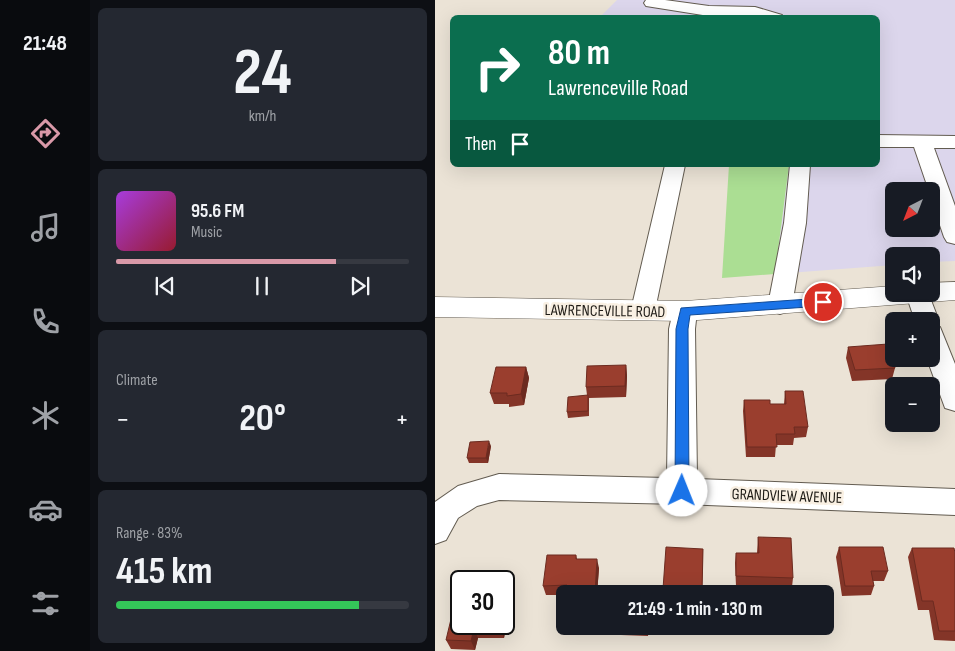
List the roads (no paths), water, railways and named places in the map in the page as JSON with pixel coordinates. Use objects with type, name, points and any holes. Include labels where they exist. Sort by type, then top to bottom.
[{"type":"highway","name":"LAWRENCEVILLE ROAD","points":[[940,293],[955,291]]},
{"type":"highway","name":"LAWRENCEVILLE ROAD","points":[[435,307],[685,311],[885,297]]},
{"type":"street","points":[[652,4],[709,11],[755,12],[766,15]]},
{"type":"street","points":[[880,141],[955,142]]},
{"type":"street","points":[[922,142],[955,237]]},
{"type":"street","points":[[643,310],[675,167]]},
{"type":"street","points":[[780,305],[795,222],[799,167]]},
{"type":"street","points":[[682,491],[682,329],[685,311]]},
{"type":"street","points":[[940,359],[955,400]]},
{"type":"street","name":"GRANDVIEW AVENUE","points":[[435,530],[447,510],[469,495],[499,487],[682,491],[955,502]]}]
